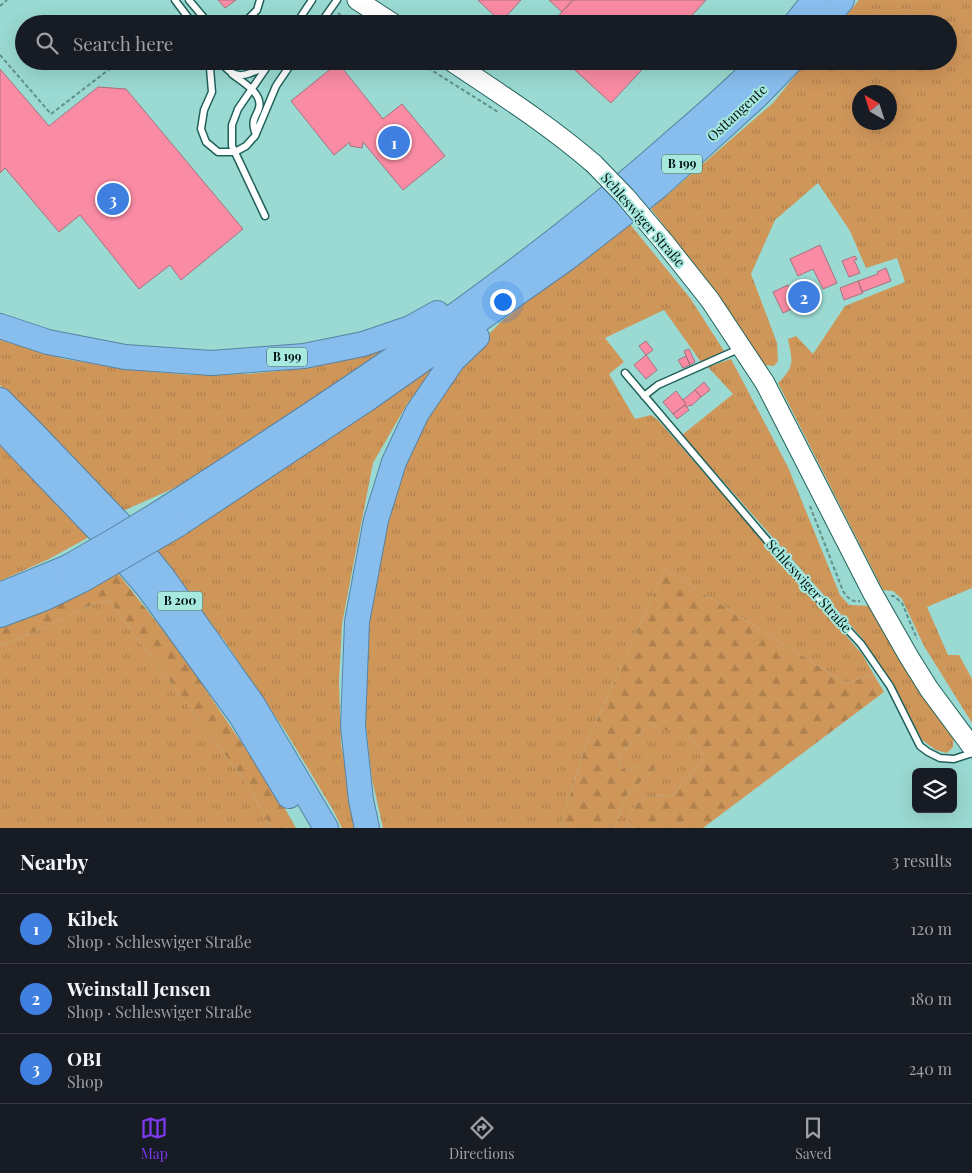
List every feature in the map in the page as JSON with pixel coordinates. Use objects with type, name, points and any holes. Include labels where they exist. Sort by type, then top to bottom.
[{"type":"highway","points":[[802,15],[814,0]]},
{"type":"highway","points":[[830,15],[842,0]]},
{"type":"highway","name":"Osttangente","points":[[559,251],[639,173],[753,70]]},
{"type":"highway","name":"Osttangente","points":[[559,251],[616,220],[664,180],[757,96],[782,70]]},
{"type":"highway","points":[[0,615],[45,598],[115,540],[169,518],[444,324],[559,251]]},
{"type":"highway","points":[[367,828],[361,800],[354,726],[357,622],[376,520],[394,462],[417,413],[453,360],[491,324],[559,251]]},
{"type":"highway","name":"B 199","points":[[0,326],[48,342],[125,356],[212,363],[304,356],[363,344],[410,328],[559,251]]},
{"type":"highway","name":"B 200","points":[[0,400],[119,523],[162,576],[254,706],[326,828]]},
{"type":"highway","name":"B 200","points":[[0,427],[105,537],[149,589],[241,716],[307,828]]},
{"type":"highway","points":[[0,594],[75,573]]},
{"type":"main road","points":[[357,0],[380,15]]},
{"type":"main road","name":"Schleswiger Straße","points":[[465,70],[520,106],[594,164],[625,196],[710,300],[769,392],[872,592],[904,649],[929,689],[972,747]]},
{"type":"lane","points":[[176,0],[186,15]]},
{"type":"lane","points":[[189,0],[202,15]]},
{"type":"lane","points":[[251,15],[256,10],[260,0]]},
{"type":"lane","points":[[302,15],[312,0]]},
{"type":"lane","points":[[326,15],[338,0]]},
{"type":"lane","points":[[210,70],[212,92],[204,110],[201,129],[206,142],[218,152],[235,152],[246,146],[255,136],[276,86],[287,70]]},
{"type":"lane","points":[[227,70],[256,94],[259,108],[254,120],[255,136]]},
{"type":"lane","points":[[232,74],[247,74],[255,70]]},
{"type":"lane","points":[[265,70],[238,109],[232,124],[232,146],[265,216]]},
{"type":"lane","points":[[644,396],[658,385],[742,348]]},
{"type":"lane","name":"Schleswiger Straße","points":[[625,373],[794,572],[861,644],[890,686],[920,746],[940,758],[954,759],[972,752]]},
{"type":"path","points":[[0,6],[7,0]]},
{"type":"path","points":[[331,8],[340,15]]},
{"type":"path","points":[[0,55],[51,114],[108,70]]},
{"type":"path","points":[[431,70],[505,116]]},
{"type":"path","points":[[810,506],[843,591],[852,600],[857,602],[866,600]]},
{"type":"green space","points":[[859,0],[972,0],[972,588],[927,607],[948,655],[959,655],[972,679],[972,723],[924,646],[902,599],[893,591],[883,590],[778,383],[788,372],[791,363],[788,339],[796,336],[813,354],[845,306],[905,282],[897,258],[866,268],[850,231],[818,183],[775,220],[751,274],[777,343],[778,361],[774,366],[764,365],[711,286],[651,209],[773,103],[800,70],[957,70],[957,15],[846,15]]},
{"type":"green space","points":[[629,223],[690,298],[724,351],[701,362],[664,310],[605,338],[624,362],[609,374],[635,419],[651,415],[658,420],[862,654],[874,675],[845,683],[665,569],[586,744],[560,828],[383,828],[372,779],[364,708],[367,639],[373,592],[387,514],[407,449],[459,364],[502,321]]},
{"type":"green space","points":[[0,340],[64,359],[134,370],[190,375],[250,374],[315,367],[404,340],[181,485],[123,511],[0,385]]},
{"type":"green space","points":[[446,356],[407,404],[373,463],[342,624],[339,682],[341,744],[356,828],[342,828],[286,732],[224,640],[159,559],[159,550],[215,514]]},
{"type":"green space","points":[[731,359],[788,467],[840,595],[849,605],[871,606],[954,735],[953,747],[947,753],[936,750],[922,740],[891,681],[862,638],[682,435],[733,394],[708,367]]},
{"type":"green space","points":[[0,445],[89,537],[49,559],[0,581]]},
{"type":"green space","points":[[665,569],[845,683],[874,675],[884,692],[703,828],[625,828],[635,804],[651,795],[672,796],[705,757],[684,730],[661,730],[649,723],[621,754],[620,766],[627,771],[637,767],[649,757],[657,759],[655,768],[627,795],[614,828],[560,828],[586,744]]},
{"type":"green space","points":[[116,571],[181,653],[280,800],[296,828],[271,828],[250,788],[110,602],[100,601],[0,646],[0,623]]},
{"type":"green space","points":[[100,601],[110,602],[250,788],[271,828],[0,828],[0,646]]},
{"type":"green space","points":[[649,723],[661,730],[684,730],[705,757],[672,796],[651,795],[635,804],[625,828],[614,828],[627,795],[655,768],[649,757],[637,767],[627,771],[620,766],[621,754]]},
{"type":"building","points":[[218,0],[236,0],[225,8]]},
{"type":"building","points":[[478,0],[521,0],[507,15],[494,15]]},
{"type":"building","points":[[549,0],[573,0],[562,12]]},
{"type":"building","points":[[573,0],[706,0],[692,15],[559,15]]},
{"type":"building","points":[[0,69],[49,126],[98,87],[126,89],[243,229],[181,280],[170,265],[139,289],[80,215],[59,232],[5,168],[0,173]]},
{"type":"building","points":[[329,70],[344,70],[383,119],[402,104],[445,156],[403,190],[363,142],[362,148],[350,146],[350,142],[334,155],[291,101]]},
{"type":"building","points":[[575,70],[642,70],[611,103]]},
{"type":"building","points":[[820,245],[837,283],[823,289],[813,269],[798,276],[790,259]]},
{"type":"building","points":[[855,256],[857,259],[854,260],[860,273],[849,277],[842,261]]},
{"type":"building","points":[[886,268],[891,281],[862,292],[858,281],[878,274],[877,272]]},
{"type":"building","points":[[858,281],[863,293],[844,300],[840,288]]},
{"type":"building","points":[[788,285],[793,295],[809,288],[814,298],[783,313],[773,292]]},
{"type":"building","points":[[646,341],[653,350],[646,355],[639,346]]},
{"type":"building","points":[[689,349],[695,362],[690,365],[684,351]]},
{"type":"building","points":[[646,355],[657,370],[646,379],[634,365]]},
{"type":"building","points":[[686,356],[690,365],[683,368],[678,360]]},
{"type":"building","points":[[704,382],[710,390],[701,397],[695,390]]},
{"type":"building","points":[[695,390],[701,397],[691,406],[687,407],[683,400]]},
{"type":"building","points":[[676,391],[686,404],[673,414],[663,402]]},
{"type":"building","points":[[685,405],[689,410],[677,419],[673,414]]},
{"type":"place","name":"Kibek","points":[[394,142]]},
{"type":"place","name":"OBI","points":[[113,199]]},
{"type":"place","name":"Weinstall Jensen","points":[[804,297]]}]
